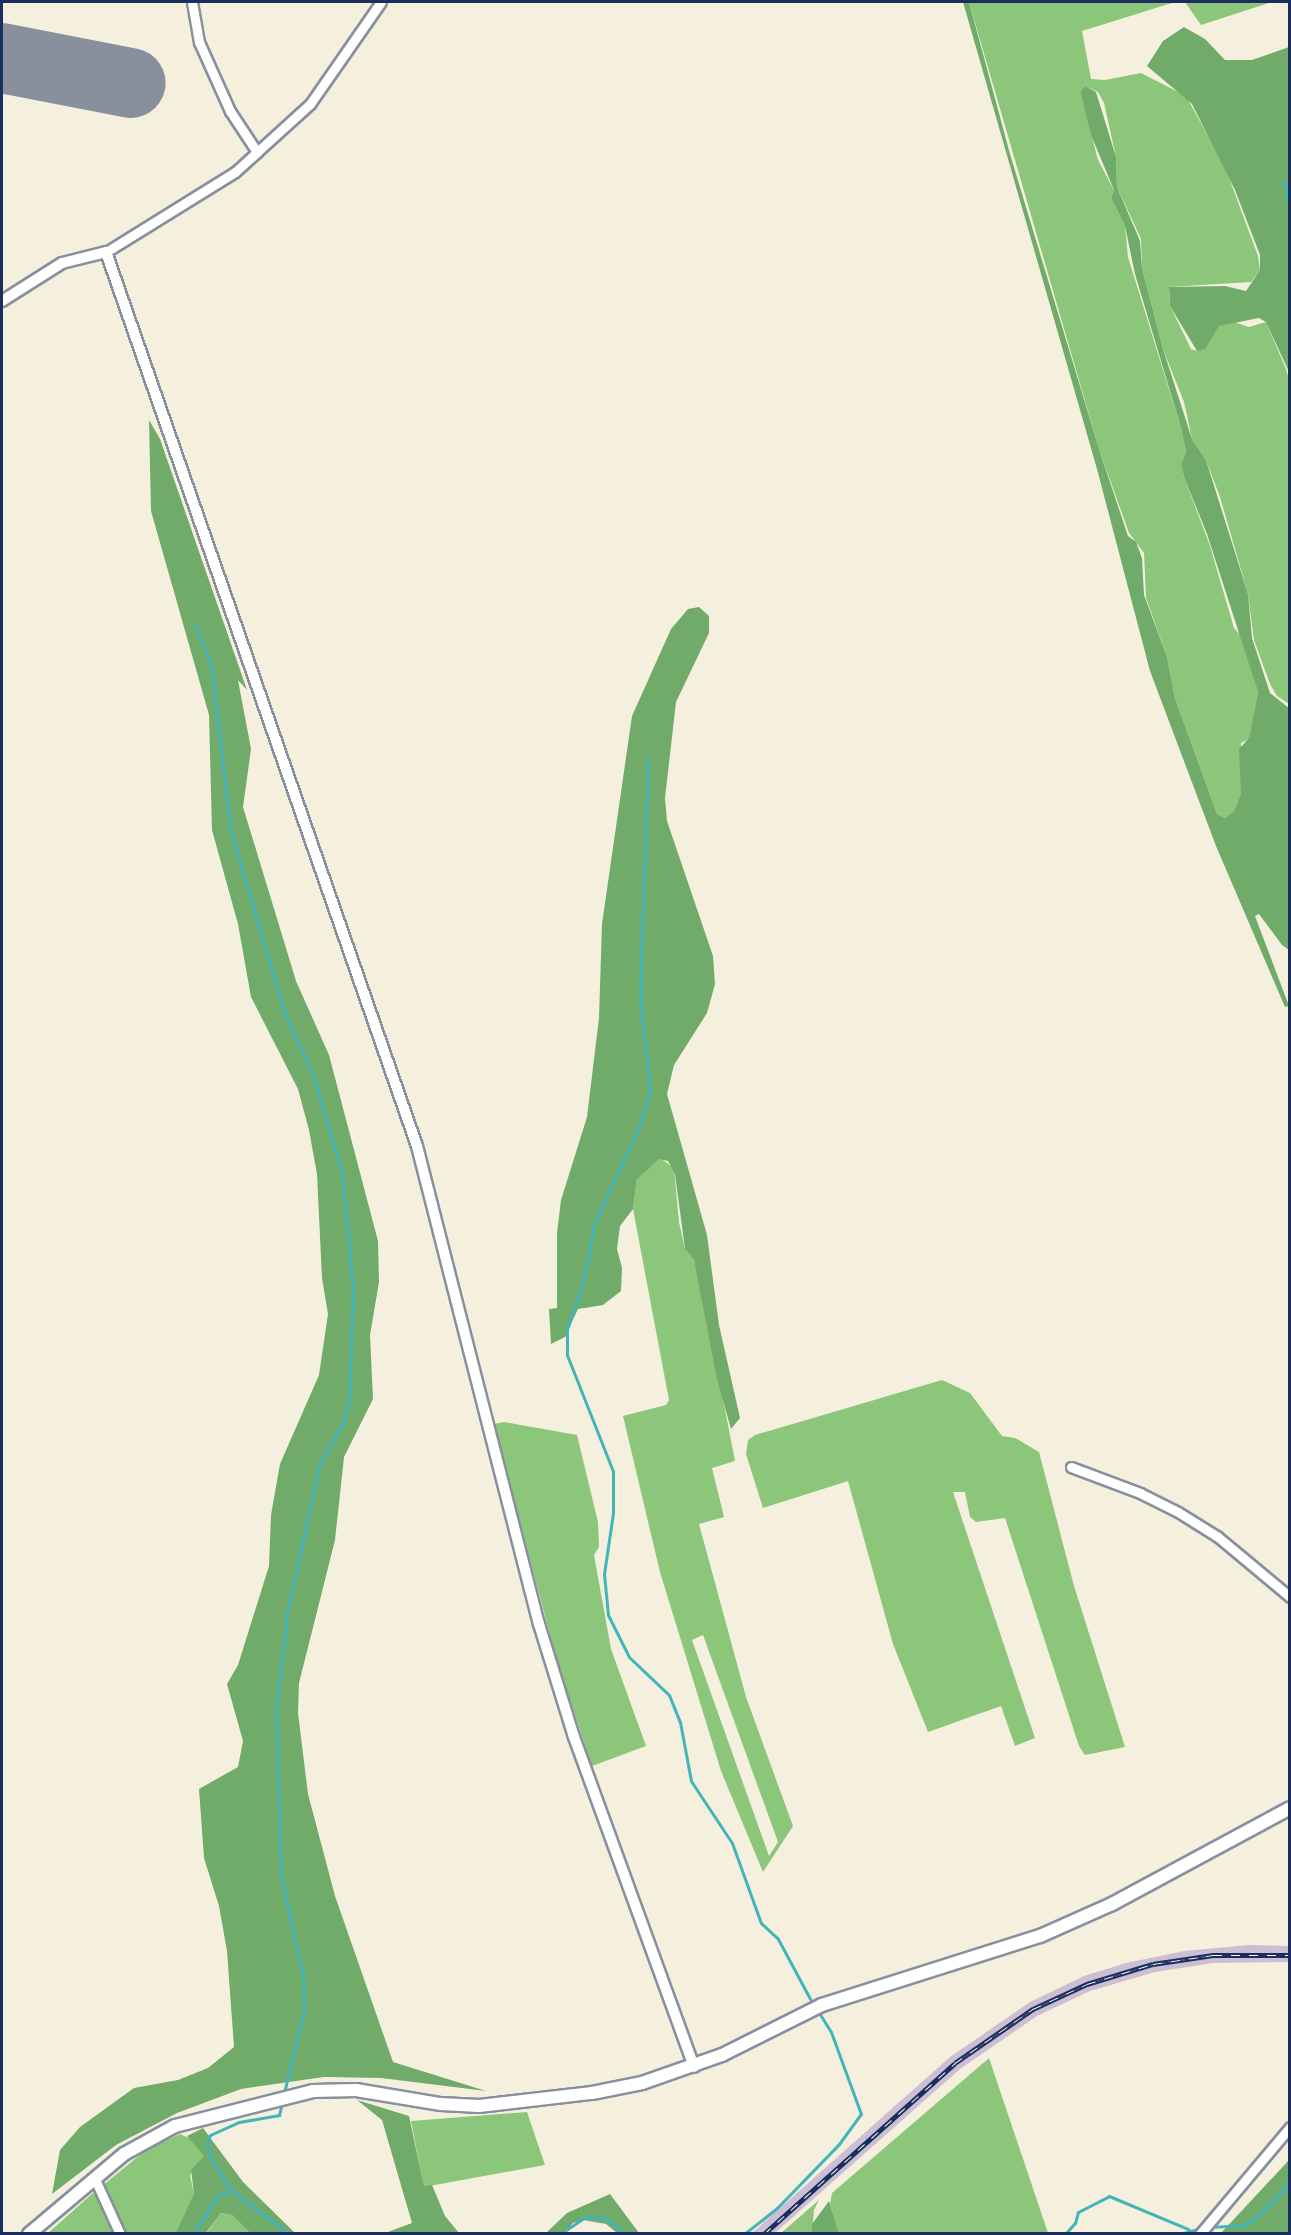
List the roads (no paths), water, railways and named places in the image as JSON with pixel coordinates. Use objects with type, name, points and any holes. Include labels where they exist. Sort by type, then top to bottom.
[{"type":"main road","points":[[29,2234],[94,2177],[144,2141],[175,2126],[299,2093],[356,2090],[441,2104],[478,2106],[592,2093],[694,2067],[822,2005],[1022,1942],[1083,1918],[1290,1808]]},
{"type":"street","points":[[192,2],[199,42],[230,111],[257,152]]},
{"type":"street","points":[[2,301],[62,263],[106,252],[235,172],[310,104],[381,2]]},
{"type":"street","points":[[106,252],[417,1146],[483,1416],[549,1658],[574,1737],[694,2067]]},
{"type":"street","points":[[1071,1467],[1140,1493],[1178,1512],[1218,1537],[1272,1586],[1290,1597]]},
{"type":"street","points":[[1200,2234],[1290,2127]]},
{"type":"street","points":[[94,2177],[120,2234]]},
{"type":"waterway","points":[[1283,181],[1290,207]]},
{"type":"waterway","points":[[195,625],[211,663],[231,832],[285,1014],[313,1075],[342,1173],[353,1290],[349,1400],[343,1422],[319,1466],[288,1608],[276,1707],[281,1876],[303,1975],[304,2009],[284,2093]]},
{"type":"waterway","points":[[648,758],[640,996],[650,1091],[639,1126],[595,1222],[581,1290],[567,1329],[567,1355],[613,1471],[613,1513],[604,1574],[608,1615],[629,1657],[669,1695],[680,1722],[691,1781],[732,1843],[761,1923],[778,1939],[814,2006]]},
{"type":"waterway","points":[[744,2234],[777,2208],[839,2144],[861,2114],[831,2032],[818,2011]]},
{"type":"waterway","points":[[231,2190],[211,2159],[207,2144],[210,2135],[239,2122],[279,2115],[282,2103]]},
{"type":"waterway","points":[[1210,2227],[1243,2225],[1255,2219],[1290,2183]]},
{"type":"waterway","points":[[193,2234],[217,2196],[231,2190],[289,2234]]},
{"type":"waterway","points":[[1065,2234],[1075,2223],[1078,2212],[1109,2196],[1188,2229]]},
{"type":"waterway","points":[[560,2234],[585,2217],[607,2219],[624,2234]]},
{"type":"waterway","points":[[1180,2234],[1201,2228]]},
{"type":"railway","points":[[764,2234],[955,2063],[1033,2009],[1087,1984],[1153,1964],[1213,1955],[1290,1955]]}]
